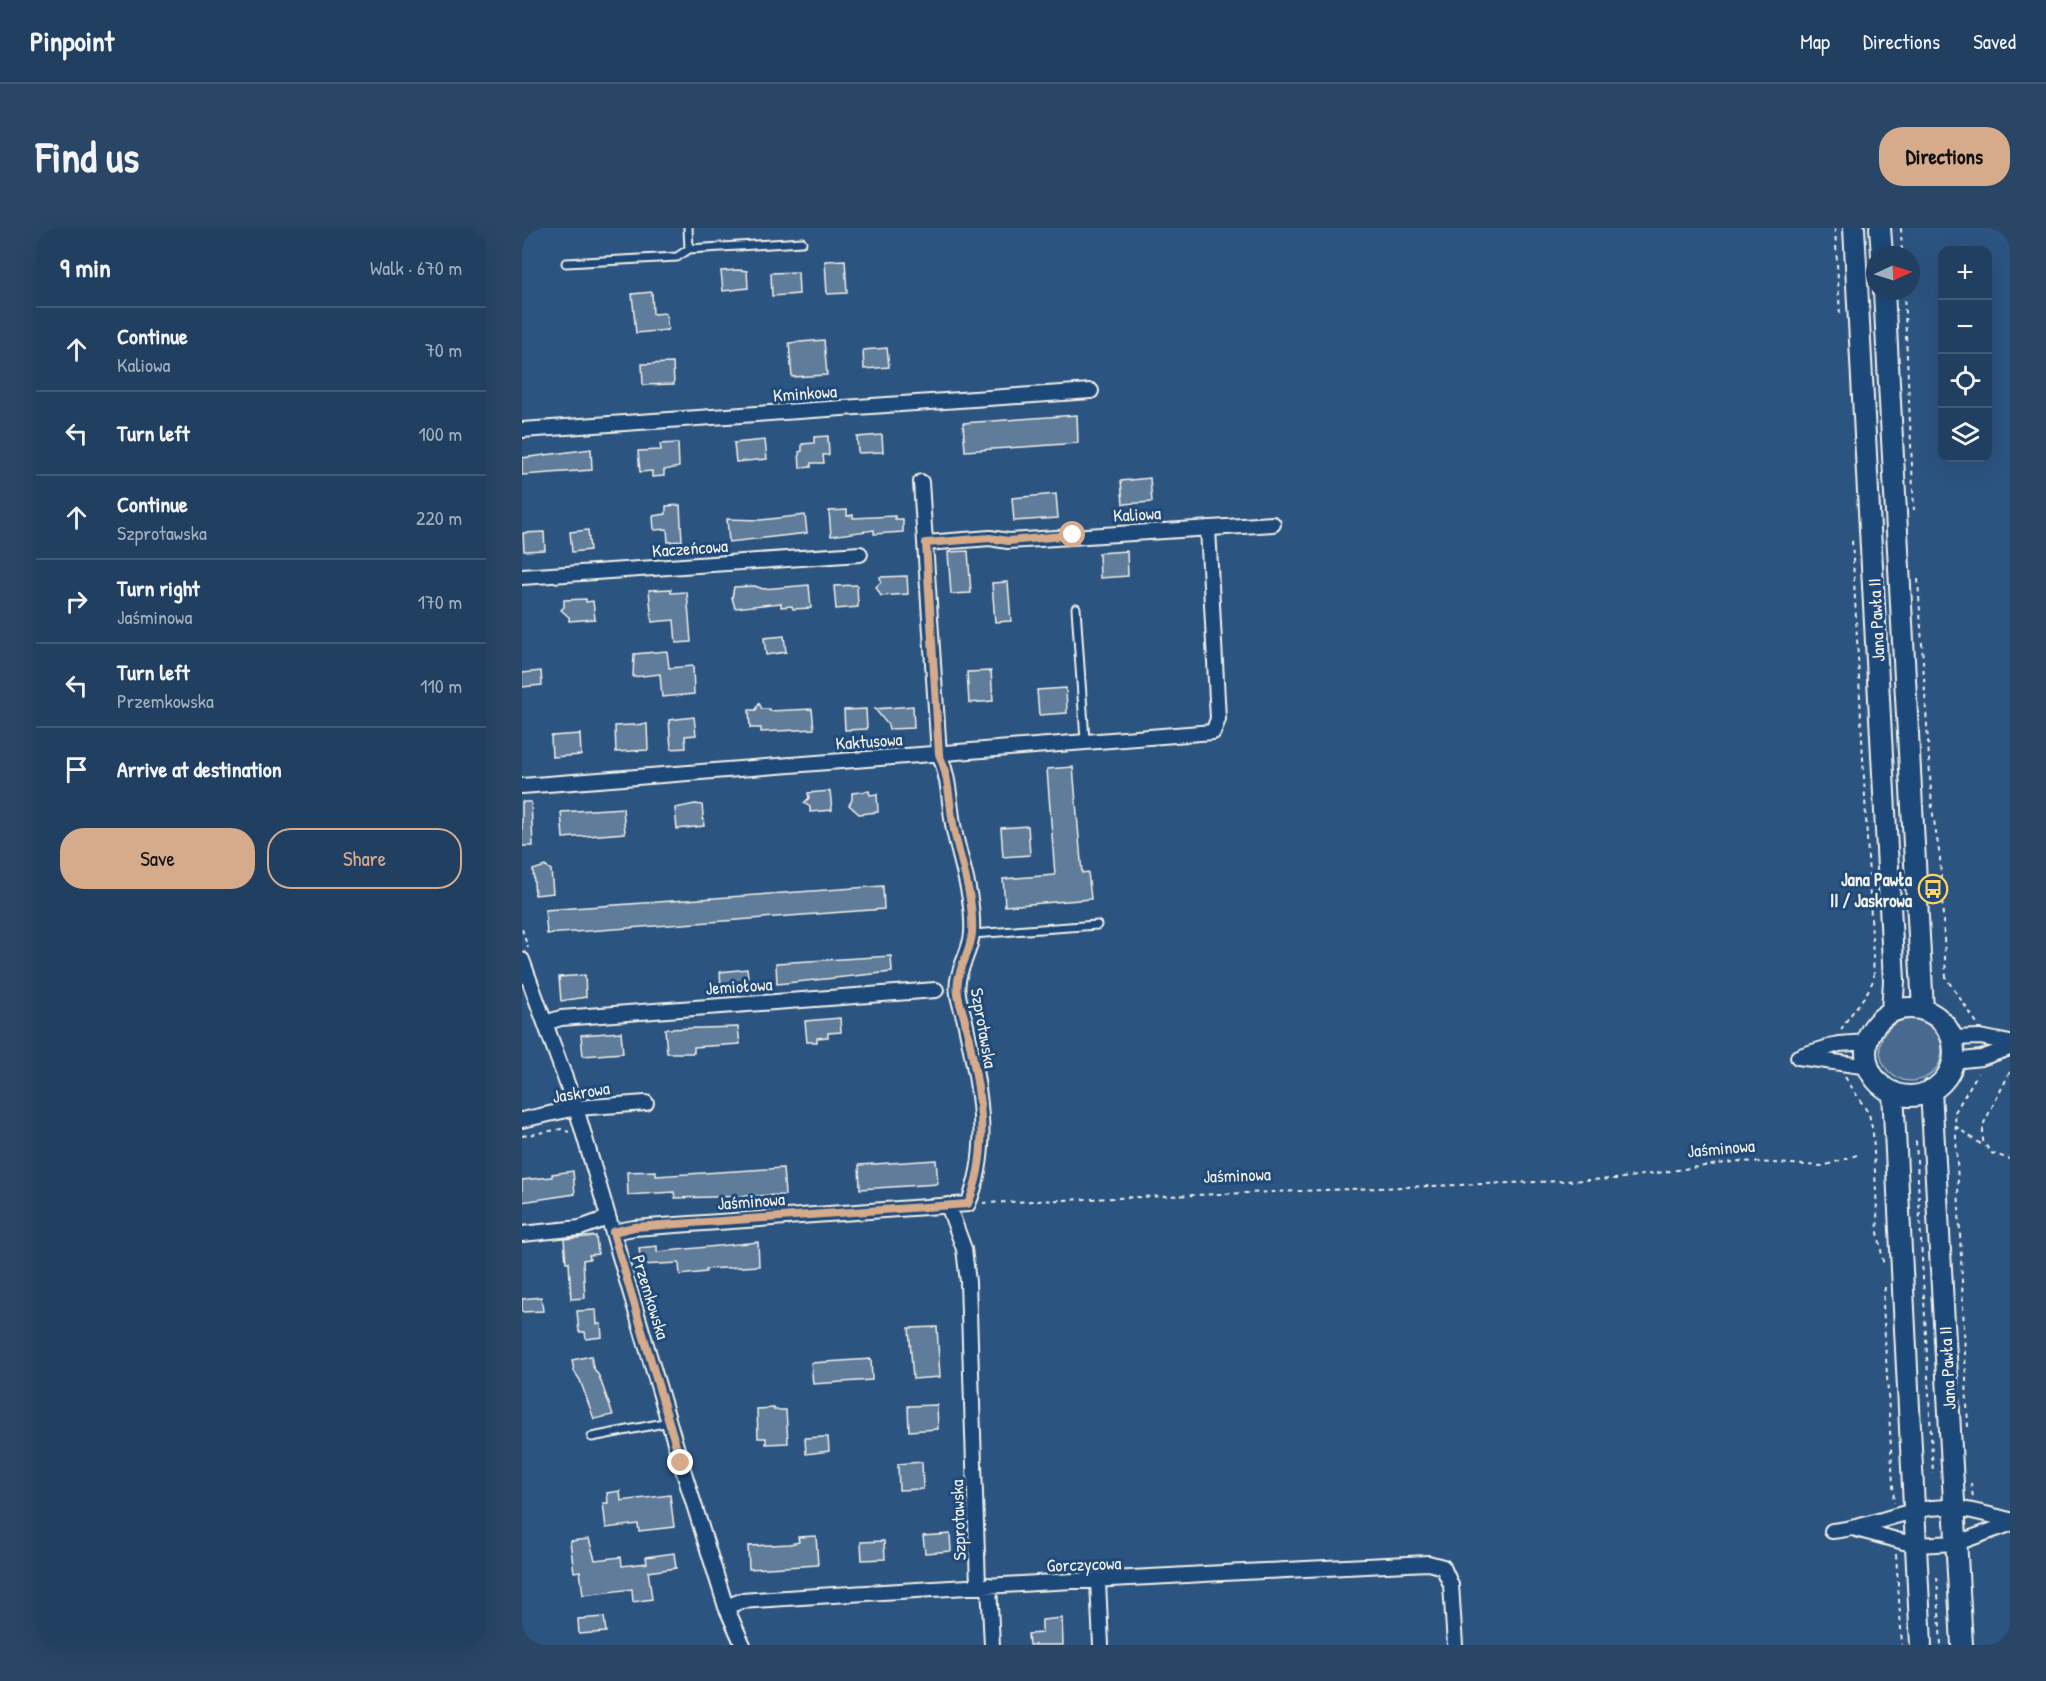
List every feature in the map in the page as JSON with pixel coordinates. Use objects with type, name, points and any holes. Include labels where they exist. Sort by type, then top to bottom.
[{"type":"street","name":"Jana Pawła II","points":[[1854,228],[1894,981],[1892,1012]]},
{"type":"street","points":[[1880,228],[1881,246]]},
{"type":"street","name":"Jana Pawła II","points":[[1884,300],[1923,1010]]},
{"type":"street","name":"Kminkowa","points":[[522,430],[1090,391]]},
{"type":"street","name":"Szprotawska","points":[[921,482],[939,754],[947,775],[953,826],[968,880],[972,934],[957,992],[974,1069],[983,1143],[976,1184],[968,1204]]},
{"type":"street","name":"Kaliowa","points":[[926,543],[990,538],[1008,541],[1273,525]]},
{"type":"street","name":"Kaktusowa","points":[[522,786],[939,754],[1085,740],[1213,732],[1217,726],[1208,528]]},
{"type":"street","name":"Kaczeńcowa","points":[[522,577],[860,554]]},
{"type":"street","name":"Przemkowska","points":[[526,961],[585,1137],[726,1607],[743,1645]]},
{"type":"street","name":"Jemiołowa","points":[[545,1023],[561,1018],[936,990]]},
{"type":"street","points":[[1913,1008],[1923,1010],[1937,1017],[1946,1026],[1952,1038],[1953,1060],[1941,1083],[1931,1090],[1912,1095],[1893,1092],[1874,1078],[1869,1067],[1867,1042],[1879,1020],[1892,1012],[1913,1008]]},
{"type":"street","points":[[1952,1038],[1980,1037],[2010,1043]]},
{"type":"street","points":[[1867,1042],[1839,1044],[1798,1057],[1869,1067]]},
{"type":"street","points":[[1953,1060],[1981,1058],[2010,1048]]},
{"type":"street","name":"Jana Pawła II","points":[[1931,1090],[1943,1473],[1954,1508],[1962,1645]]},
{"type":"street","points":[[1893,1092],[1901,1475],[1903,1514],[1915,1545],[1907,1579],[1921,1645]]},
{"type":"street","name":"Jaskrowa","points":[[522,1120],[576,1108],[646,1103]]},
{"type":"street","name":"Jaśminowa","points":[[613,1232],[634,1227],[968,1204]]},
{"type":"street","name":"Szprotawska","points":[[948,1205],[964,1249],[968,1282],[984,1585],[992,1645]]},
{"type":"street","points":[[522,1234],[580,1228],[608,1218]]},
{"type":"street","points":[[1833,1531],[1856,1529],[1903,1514],[1954,1508],[2010,1522]]},
{"type":"street","points":[[1856,1529],[1915,1545],[1957,1543],[2010,1522]]},
{"type":"street","name":"Gorczycowa","points":[[726,1607],[741,1602],[984,1585],[1098,1582],[1428,1563],[1443,1567],[1451,1585],[1455,1645]]},
{"type":"street","points":[[1098,1582],[1101,1645]]},
{"type":"lane","points":[[687,228],[689,249]]},
{"type":"lane","points":[[566,263],[677,257],[689,249],[802,242]]},
{"type":"lane","points":[[1076,608],[1085,740]]},
{"type":"lane","points":[[972,934],[1098,925]]},
{"type":"lane","points":[[592,1437],[669,1422]]},
{"type":"path","points":[[1835,228],[1841,319]]},
{"type":"path","points":[[1901,228],[1902,246]]},
{"type":"path","points":[[1904,300],[1914,515]]},
{"type":"path","points":[[1839,1044],[1841,1029],[1858,1002],[1871,987],[1874,977],[1852,531]]},
{"type":"path","points":[[1917,574],[1932,808],[1940,857],[1946,978],[1950,987],[1975,1018],[1980,1037]]},
{"type":"path","points":[[1968,1436],[1955,1126],[1957,1106],[1974,1081],[1981,1058]]},
{"type":"path","points":[[1841,1064],[1845,1078],[1869,1114],[1873,1132],[1878,1232],[1885,1272]]},
{"type":"path","points":[[2010,1072],[1983,1125],[1983,1141],[1991,1154],[2010,1159]]},
{"type":"path","points":[[1955,1126],[1988,1148]]},
{"type":"path","points":[[522,1136],[561,1129],[569,1131],[576,1138],[585,1137]]},
{"type":"path","points":[[1916,1141],[1943,1473]]},
{"type":"path","name":"Jaśminowa","points":[[968,1204],[1615,1179],[1739,1161],[1823,1166],[1860,1154]]},
{"type":"path","points":[[1886,1280],[1883,1303],[1903,1514]]},
{"type":"path","points":[[1901,1475],[1970,1472],[1975,1513]]},
{"type":"path","points":[[1895,1538],[1907,1579],[1902,1645]]},
{"type":"path","points":[[1907,1579],[1937,1577],[1941,1645]]},
{"type":"shaded area","points":[[1911,1019],[1928,1024],[1933,1028],[1937,1033],[1942,1050],[1937,1067],[1933,1072],[1928,1076],[1911,1081],[1894,1076],[1889,1072],[1885,1067],[1880,1050],[1885,1033],[1889,1028],[1894,1024]]},
{"type":"building","points":[[845,260],[847,293],[827,294],[825,261]]},
{"type":"building","points":[[721,271],[747,271],[748,288],[723,291]]},
{"type":"building","points":[[798,272],[799,294],[772,296],[771,273]]},
{"type":"building","points":[[652,292],[653,314],[666,313],[668,330],[636,333],[632,294]]},
{"type":"building","points":[[824,340],[827,375],[792,377],[789,343]]},
{"type":"building","points":[[887,348],[889,367],[864,369],[863,350]]},
{"type":"building","points":[[673,363],[674,384],[643,385],[642,364]]},
{"type":"building","points":[[1077,415],[1078,443],[965,451],[963,423]]},
{"type":"building","points":[[882,435],[883,452],[858,453],[857,437]]},
{"type":"building","points":[[828,436],[829,455],[823,455],[824,463],[811,463],[811,467],[800,468],[799,452],[802,451],[802,444],[814,443],[814,437]]},
{"type":"building","points":[[765,440],[767,459],[736,462],[734,443]]},
{"type":"building","points":[[678,443],[679,467],[664,470],[664,476],[652,477],[652,471],[640,472],[638,451],[661,450],[660,444]]},
{"type":"building","points":[[591,449],[592,470],[522,475],[522,458]]},
{"type":"building","points":[[1150,478],[1152,502],[1123,504],[1121,481]]},
{"type":"building","points":[[1056,494],[1058,518],[1014,521],[1012,498]]},
{"type":"building","points":[[680,505],[682,541],[668,542],[667,529],[654,530],[653,516],[666,514],[666,506]]},
{"type":"building","points":[[847,510],[847,516],[853,515],[853,518],[895,516],[895,519],[903,519],[903,532],[874,534],[874,530],[831,536],[829,511]]},
{"type":"building","points":[[805,515],[807,533],[729,542],[727,519],[761,520]]},
{"type":"building","points":[[588,530],[590,550],[572,552],[570,532]]},
{"type":"building","points":[[544,532],[545,550],[524,551],[523,533]]},
{"type":"building","points":[[968,551],[971,593],[951,594],[948,552]]},
{"type":"building","points":[[1127,551],[1128,576],[1100,578],[1099,553]]},
{"type":"building","points":[[907,576],[908,594],[881,596],[876,587],[881,582],[880,577]]},
{"type":"building","points":[[1008,582],[1011,621],[995,622],[992,583]]},
{"type":"building","points":[[809,585],[811,608],[781,607],[781,603],[735,608],[732,598],[734,587],[755,586],[763,589]]},
{"type":"building","points":[[857,585],[858,607],[836,609],[834,586]]},
{"type":"building","points":[[671,589],[671,593],[687,592],[691,642],[676,643],[674,620],[652,622],[649,590]]},
{"type":"building","points":[[586,599],[586,602],[593,601],[595,619],[569,621],[569,617],[561,610],[564,607],[564,600]]},
{"type":"building","points":[[784,636],[786,652],[766,655],[764,638]]},
{"type":"building","points":[[667,651],[669,668],[693,666],[694,694],[662,697],[660,674],[633,677],[634,654]]},
{"type":"building","points":[[541,671],[542,685],[522,687],[522,673]]},
{"type":"building","points":[[991,671],[993,701],[969,703],[967,672]]},
{"type":"building","points":[[1066,688],[1067,713],[1039,715],[1037,690]]},
{"type":"building","points":[[759,703],[762,709],[770,709],[770,711],[812,709],[814,729],[761,732],[761,728],[750,728],[749,710],[756,710]]},
{"type":"building","points":[[913,706],[914,728],[889,729],[875,709]]},
{"type":"building","points":[[866,709],[867,729],[845,730],[844,710]]},
{"type":"building","points":[[694,717],[696,735],[685,736],[686,748],[671,749],[669,720]]},
{"type":"building","points":[[647,724],[648,750],[616,752],[615,726]]},
{"type":"building","points":[[580,734],[581,755],[552,757],[551,736]]},
{"type":"building","points":[[1073,767],[1082,873],[1088,872],[1091,899],[1005,906],[1003,879],[1055,875],[1047,769]]},
{"type":"building","points":[[830,791],[832,810],[810,812],[810,807],[804,803],[809,798],[808,793]]},
{"type":"building","points":[[869,791],[870,795],[877,794],[878,812],[859,814],[849,805],[852,793]]},
{"type":"building","points":[[522,802],[531,802],[533,846],[522,846]]},
{"type":"building","points":[[702,805],[704,826],[677,829],[675,808]]},
{"type":"building","points":[[623,808],[625,833],[563,838],[561,812]]},
{"type":"building","points":[[1028,826],[1030,855],[1003,857],[1001,828]]},
{"type":"building","points":[[545,866],[551,870],[553,893],[535,895],[533,870]]},
{"type":"building","points":[[883,886],[884,909],[547,934],[545,910]]},
{"type":"building","points":[[891,956],[892,972],[777,984],[776,963]]},
{"type":"building","points":[[747,969],[749,985],[721,987],[720,972]]},
{"type":"building","points":[[585,975],[586,997],[561,1001],[559,977]]},
{"type":"building","points":[[840,1018],[841,1032],[828,1033],[828,1037],[817,1038],[817,1042],[807,1042],[805,1021]]},
{"type":"building","points":[[738,1027],[740,1044],[694,1047],[694,1053],[667,1053],[665,1029]]},
{"type":"building","points":[[621,1032],[623,1053],[583,1056],[581,1035]]},
{"type":"building","points":[[936,1160],[938,1184],[860,1189],[859,1165]]},
{"type":"building","points":[[783,1168],[785,1195],[675,1198],[674,1192],[628,1195],[627,1172],[656,1171],[656,1176]]},
{"type":"building","points":[[573,1171],[575,1194],[522,1202],[522,1180],[552,1177],[552,1174]]},
{"type":"building","points":[[596,1236],[598,1254],[589,1255],[590,1259],[583,1260],[585,1298],[571,1299],[569,1262],[566,1262],[564,1239]]},
{"type":"building","points":[[758,1242],[759,1266],[706,1269],[706,1272],[680,1275],[679,1263],[641,1265],[639,1248],[657,1246],[657,1252]]},
{"type":"building","points":[[541,1297],[543,1311],[522,1312],[522,1299]]},
{"type":"building","points":[[596,1310],[597,1324],[601,1324],[602,1337],[586,1339],[585,1332],[579,1332],[577,1311]]},
{"type":"building","points":[[937,1327],[940,1377],[913,1379],[909,1328]]},
{"type":"building","points":[[591,1356],[593,1367],[599,1376],[613,1415],[594,1419],[580,1380],[574,1371],[572,1360]]},
{"type":"building","points":[[871,1359],[872,1380],[813,1384],[811,1363]]},
{"type":"building","points":[[937,1405],[938,1429],[909,1431],[908,1406]]},
{"type":"building","points":[[774,1408],[774,1410],[786,1410],[788,1443],[766,1444],[766,1438],[758,1438],[757,1409]]},
{"type":"building","points":[[828,1437],[829,1451],[806,1454],[805,1438]]},
{"type":"building","points":[[922,1462],[923,1489],[899,1490],[898,1464]]},
{"type":"building","points":[[620,1491],[621,1501],[670,1495],[674,1527],[639,1531],[638,1524],[606,1528],[603,1503],[608,1503],[607,1493]]},
{"type":"building","points":[[950,1534],[951,1551],[925,1553],[923,1536]]},
{"type":"building","points":[[816,1536],[818,1565],[749,1569],[748,1546],[790,1544],[799,1542],[798,1537]]},
{"type":"building","points":[[589,1539],[595,1560],[621,1557],[622,1566],[647,1563],[646,1557],[674,1553],[676,1568],[648,1572],[652,1599],[633,1602],[632,1589],[583,1595],[580,1571],[574,1572],[570,1541]]},
{"type":"building","points":[[884,1541],[885,1559],[862,1560],[861,1542]]},
{"type":"building","points":[[604,1617],[606,1632],[579,1634],[578,1619]]},
{"type":"building","points":[[1062,1618],[1063,1645],[1029,1645],[1028,1634],[1042,1633],[1042,1620]]},
{"type":"place","name":"Jana Pawła II / Jaskrowa","points":[[1933,889]]},
{"type":"route","points":[[681,1463],[613,1232],[634,1227],[968,1204],[976,1184],[983,1143],[974,1069],[965,1018],[957,992],[958,980],[971,941],[972,928],[968,880],[953,826],[947,775],[939,754],[926,543],[990,538],[1008,541],[1061,538],[1073,535]]}]
